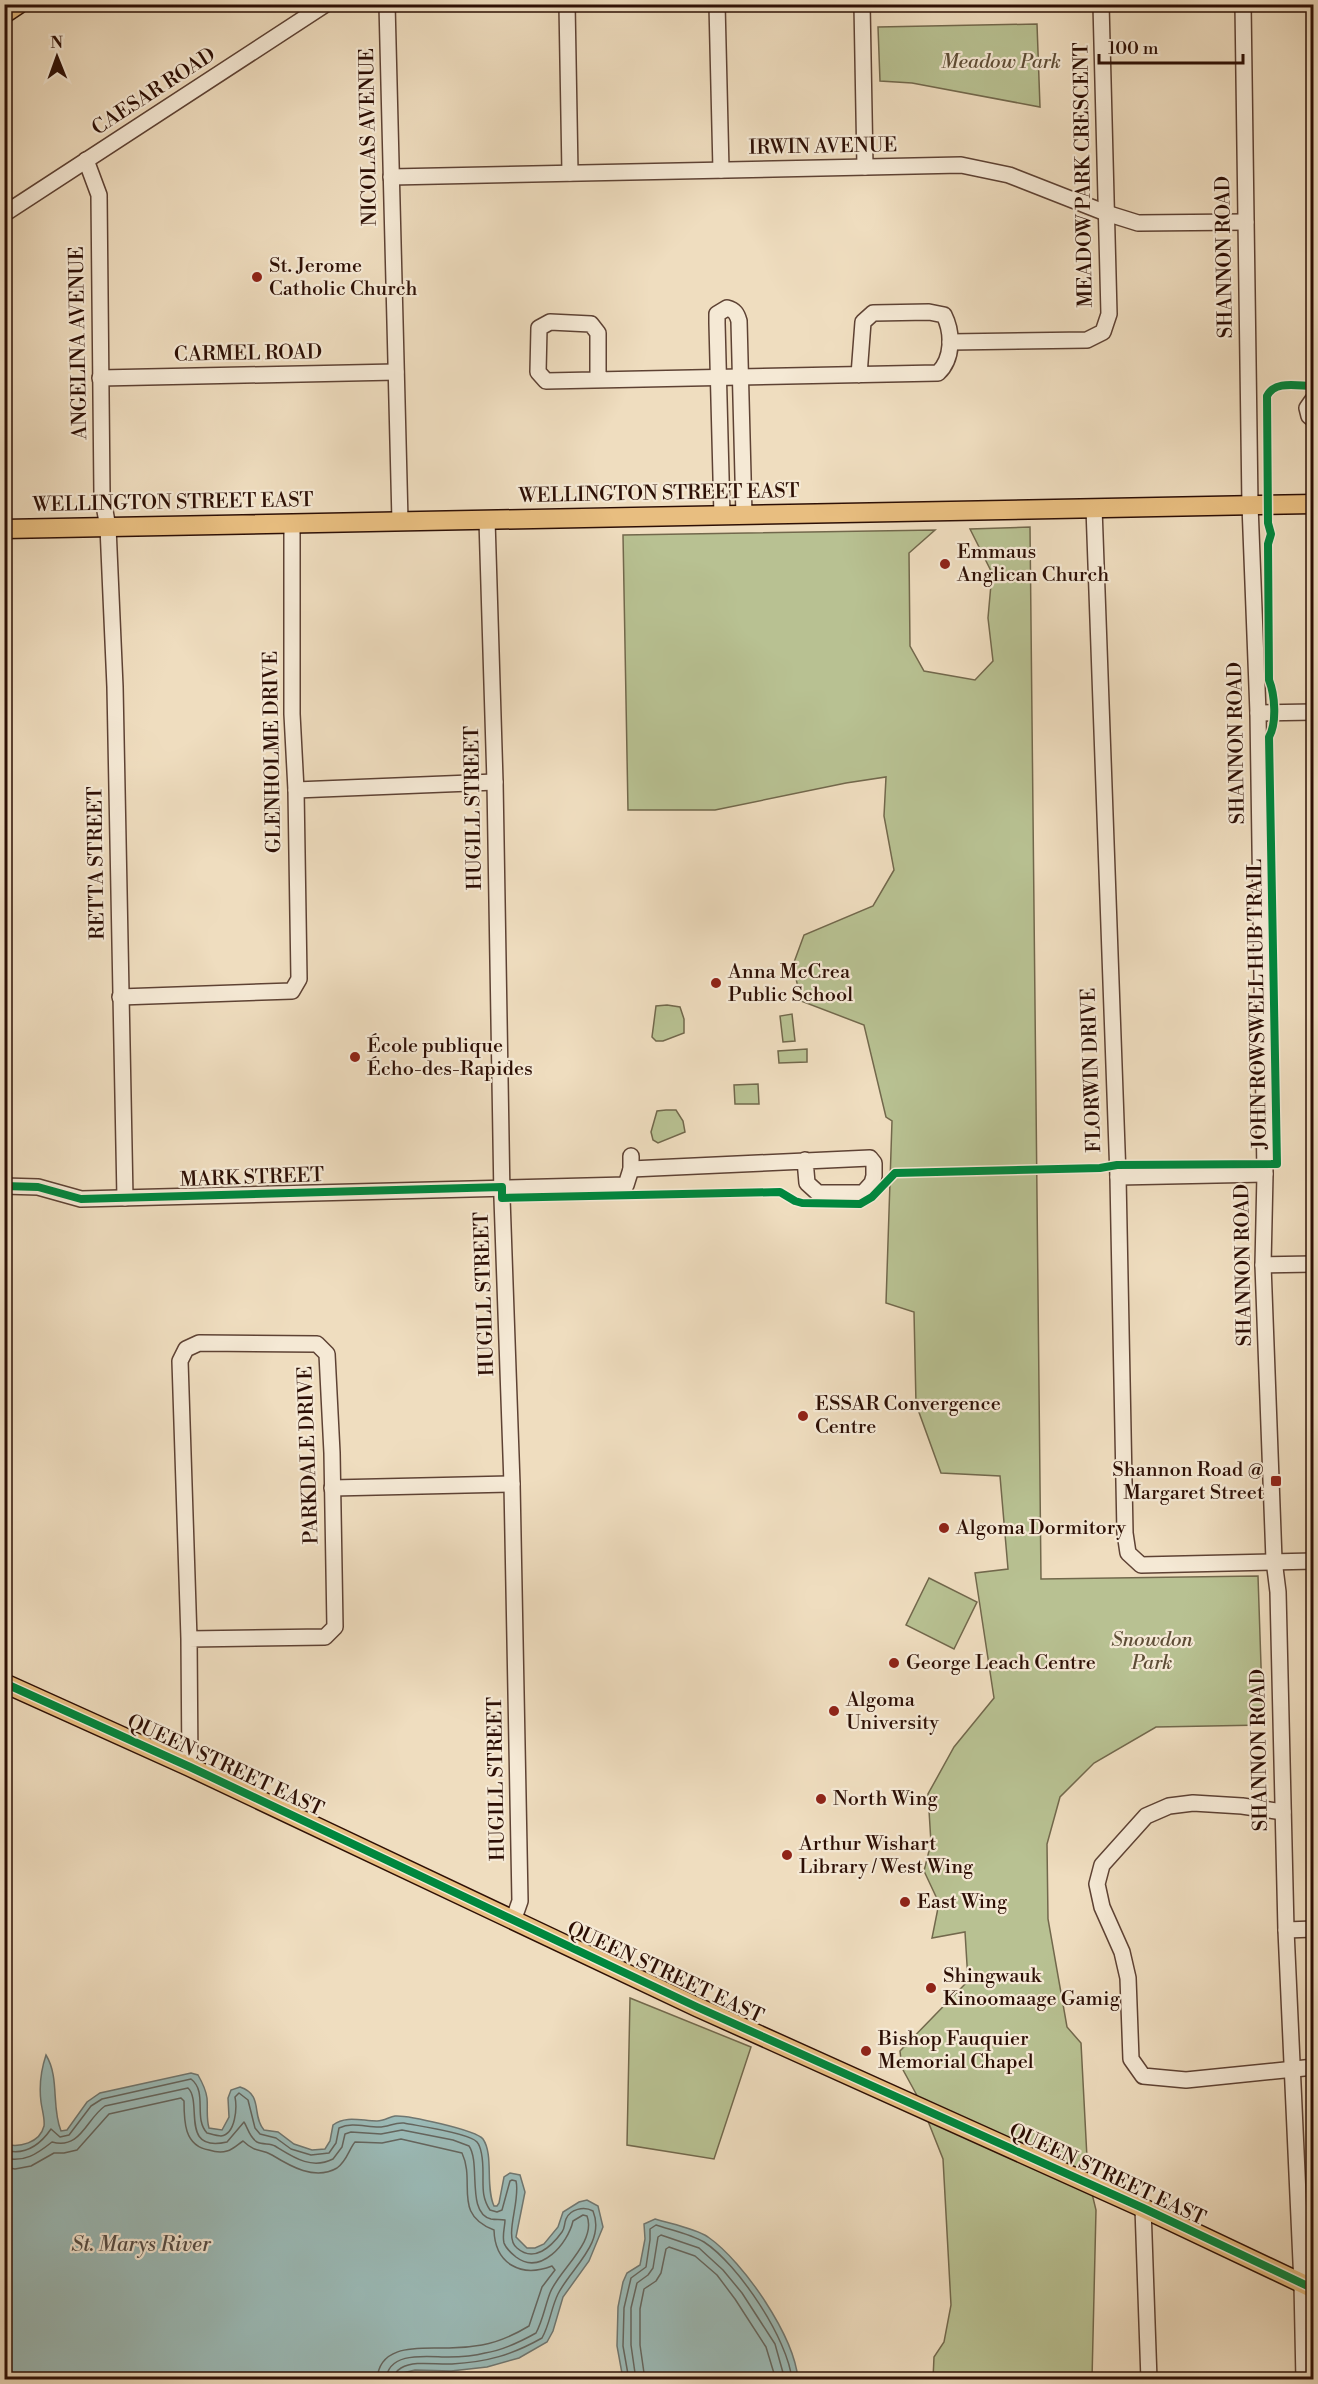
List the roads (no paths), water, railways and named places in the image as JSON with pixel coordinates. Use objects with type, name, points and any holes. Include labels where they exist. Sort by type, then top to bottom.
[{"type":"main road","points":[[4,14],[19,4]]},
{"type":"main road","name":"WELLINGTON STREET EAST","points":[[4,529],[1314,504]]},
{"type":"main road","name":"QUEEN STREET EAST","points":[[4,1683],[190,1767],[717,2016],[1143,2208],[1308,2286]]},
{"type":"street","name":"CAESAR ROAD","points":[[4,214],[326,4]]},
{"type":"street","name":"NICOLAS AVENUE","points":[[387,4],[400,521]]},
{"type":"street","points":[[567,4],[570,173]]},
{"type":"street","points":[[717,4],[721,170]]},
{"type":"street","points":[[862,4],[865,167]]},
{"type":"street","name":"MEADOW PARK CRESCENT","points":[[950,342],[1087,340],[1103,332],[1109,315],[1101,4]]},
{"type":"street","name":"SHANNON ROAD","points":[[1243,4],[1250,505],[1258,713],[1264,1174],[1263,1265],[1274,1560],[1278,1592],[1282,1812],[1292,2070],[1308,2286],[1304,2379]]},
{"type":"street","name":"ANGELINA AVENUE","points":[[86,160],[99,195],[102,495],[108,527]]},
{"type":"street","name":"IRWIN AVENUE","points":[[391,177],[961,165],[1009,175],[1138,223],[1246,222]]},
{"type":"street","points":[[722,515],[717,314],[727,308],[737,314],[739,321],[744,515]]},
{"type":"street","points":[[598,379],[598,333],[591,324],[550,322],[539,328],[538,372],[546,381],[938,374],[947,365],[950,342],[949,325],[944,315],[929,312],[873,314],[863,322],[859,375]]},
{"type":"street","name":"CARMEL ROAD","points":[[100,378],[396,372]]},
{"type":"street","points":[[1314,398],[1307,408],[1309,416],[1314,420]]},
{"type":"street","name":"FLORWIN DRIVE","points":[[1095,508],[1118,1177],[1125,1533],[1128,1553],[1141,1565],[1274,1560],[1314,1561]]},
{"type":"street","name":"HUGILL STREET","points":[[486,520],[495,782],[502,1187],[512,1484],[520,1901],[513,1921]]},
{"type":"street","name":"GLENHOLME DRIVE","points":[[120,997],[292,991],[299,979],[296,790],[292,714],[292,523]]},
{"type":"street","name":"RETTA STREET","points":[[108,527],[115,687],[125,1198]]},
{"type":"street","points":[[1258,713],[1314,712]]},
{"type":"street","points":[[296,790],[495,782]]},
{"type":"street","points":[[870,1158],[875,1170],[873,1183],[867,1190],[858,1194],[818,1193],[807,1183],[805,1160],[870,1158]]},
{"type":"street","name":"MARK STREET","points":[[4,1186],[38,1187],[81,1199],[626,1185],[631,1163],[805,1160]]},
{"type":"street","points":[[1118,1177],[1264,1174]]},
{"type":"street","points":[[1263,1265],[1314,1264]]},
{"type":"street","name":"PARKDALE DRIVE","points":[[189,1639],[325,1636],[335,1627],[327,1354],[317,1344],[199,1343],[186,1348],[180,1362],[189,1639],[190,1767]]},
{"type":"street","points":[[332,1488],[512,1484]]},
{"type":"street","points":[[1282,1812],[1242,1806],[1193,1803],[1169,1806],[1146,1816],[1102,1865],[1097,1884],[1102,1907],[1122,1952],[1128,1978],[1131,2059],[1143,2076],[1186,2080],[1314,2067]]},
{"type":"street","points":[[1286,1930],[1314,1929]]},
{"type":"street","points":[[1143,2208],[1149,2379]]},
{"type":"water","name":"St. Marys River","points":[[46,2055],[53,2073],[56,2112],[61,2131],[67,2130],[87,2102],[100,2093],[191,2073],[198,2075],[205,2089],[209,2128],[222,2130],[229,2117],[228,2098],[231,2090],[240,2087],[252,2095],[255,2100],[258,2118],[264,2130],[278,2132],[294,2144],[312,2150],[325,2149],[330,2141],[333,2125],[349,2119],[377,2121],[402,2116],[426,2120],[478,2135],[483,2139],[488,2153],[491,2198],[494,2206],[499,2203],[504,2177],[510,2173],[520,2175],[525,2192],[516,2237],[527,2248],[535,2248],[544,2244],[558,2227],[563,2212],[579,2202],[587,2200],[598,2206],[603,2227],[589,2261],[563,2297],[553,2331],[547,2342],[519,2358],[487,2367],[451,2371],[415,2370],[403,2373],[398,2380],[5,2379],[5,2144],[22,2145],[34,2140],[42,2132],[44,2123],[40,2084]]},
{"type":"water","points":[[655,2219],[708,2237],[737,2264],[765,2301],[777,2322],[787,2342],[798,2379],[623,2379],[617,2346],[618,2307],[623,2282],[627,2273],[640,2265],[645,2239],[644,2224]]},
{"type":"place","name":"St. Jerome Catholic Church","points":[[257,277]]},
{"type":"place","name":"Emmaus Anglican Church","points":[[945,564]]},
{"type":"place","name":"Anna McCrea Public School","points":[[716,983]]},
{"type":"place","name":"École publique Écho-des-Rapides","points":[[355,1057]]},
{"type":"place","name":"ESSAR Convergence Centre","points":[[803,1416]]},
{"type":"place","name":"Shannon Road @ Margaret Street","points":[[1276,1481]]},
{"type":"place","name":"Algoma Dormitory","points":[[944,1528]]},
{"type":"place","name":"George Leach Centre","points":[[894,1663]]},
{"type":"place","name":"Algoma University","points":[[834,1711]]},
{"type":"place","name":"North Wing","points":[[821,1799]]},
{"type":"place","name":"Arthur Wishart Library / West Wing","points":[[787,1855]]},
{"type":"place","name":"East Wing","points":[[905,1902]]},
{"type":"place","name":"Shingwauk Kinoomaage Gamig","points":[[931,1988]]},
{"type":"place","name":"Bishop Fauquier Memorial Chapel","points":[[866,2051]]},
{"type":"park label","name":"Meadow Park","points":[[1001,62]]},
{"type":"park label","name":"Snowdon Park","points":[[1152,1652]]}]
